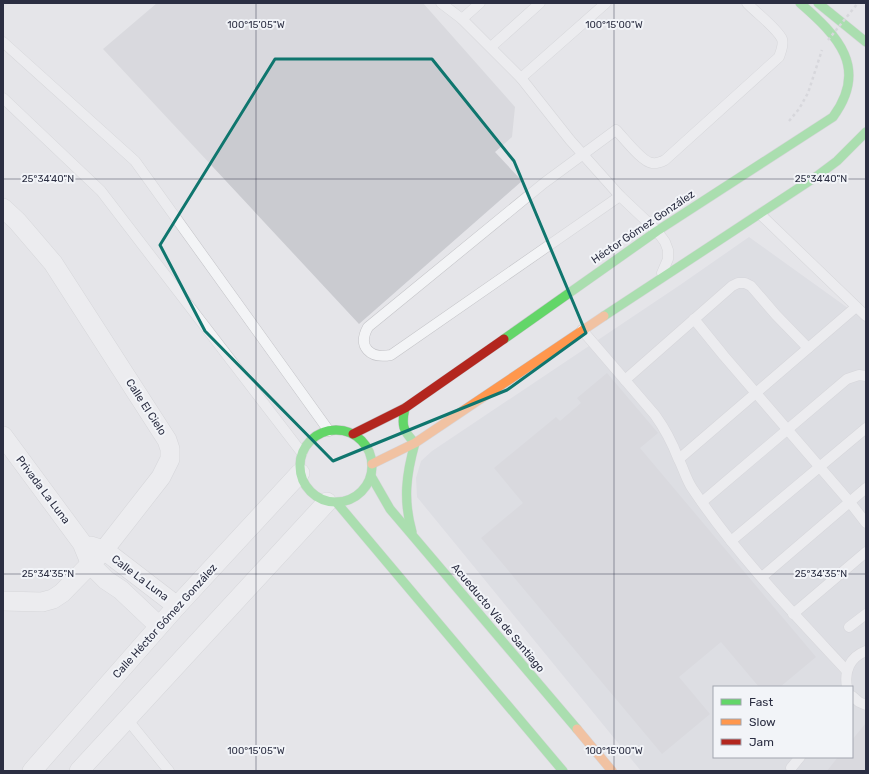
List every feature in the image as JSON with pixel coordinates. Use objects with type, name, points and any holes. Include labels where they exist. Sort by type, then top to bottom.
[{"type":"main road","name":"Héctor Gómez González","points":[[353,434],[405,408],[657,231],[833,117],[844,102],[849,88],[850,72],[848,57],[842,45],[831,30],[800,3]]},
{"type":"main road","points":[[818,3],[866,42]]},
{"type":"main road","points":[[372,464],[415,443],[502,386],[582,330],[760,214],[837,161],[866,132]]},
{"type":"main road","points":[[405,408],[402,418],[402,426],[407,436],[415,443]]},
{"type":"main road","points":[[329,430],[341,430],[353,434],[363,442],[370,452],[372,464],[371,476],[366,487],[358,495],[348,500],[332,502],[314,496],[305,485],[300,473],[299,462],[308,442],[329,430]]},
{"type":"main road","points":[[412,536],[406,516],[405,499],[408,467],[415,443]]},
{"type":"main road","name":"Acueducto Vía de Santiago","points":[[371,476],[390,509],[412,536],[612,771]]},
{"type":"main road","points":[[332,502],[563,771]]},
{"type":"street","name":"Calle El Cielo","points":[[3,208],[17,221],[53,263],[167,440],[170,449],[170,459],[161,477],[104,550],[62,593],[54,599],[42,602],[3,601]]},
{"type":"street","name":"Privada La Luna","points":[[3,436],[82,543],[91,565]]},
{"type":"street","name":"Calle Héctor Gómez González","points":[[32,771],[159,626],[300,473]]},
{"type":"street","points":[[79,771],[332,502]]},
{"type":"street","points":[[82,543],[104,550]]},
{"type":"street","name":"Calle La Luna","points":[[104,550],[177,606]]},
{"type":"street","name":"Calle La Luna","points":[[91,565],[106,580],[121,590],[159,626]]},
{"type":"street","points":[[121,590],[134,572]]},
{"type":"lane","points":[[441,3],[462,19],[521,78],[570,140],[620,196],[657,231],[665,242],[668,250],[668,259],[658,280]]},
{"type":"lane","points":[[462,19],[480,3]]},
{"type":"lane","points":[[492,48],[540,3]]},
{"type":"lane","points":[[521,78],[606,3]]},
{"type":"lane","points":[[620,196],[390,355],[374,355],[367,350],[364,334],[368,327],[544,184],[616,130],[646,161],[652,163],[665,160],[779,57],[783,49],[782,40],[778,33],[746,3]]},
{"type":"lane","points":[[3,42],[134,161],[329,430]]},
{"type":"lane","points":[[3,98],[101,191],[302,453]]},
{"type":"lane","points":[[760,214],[866,316]]},
{"type":"lane","points":[[625,380],[732,286],[738,283],[745,283],[751,286],[776,315],[808,348]]},
{"type":"lane","points":[[679,459],[856,307]]},
{"type":"lane","points":[[694,319],[866,523]]},
{"type":"lane","points":[[582,330],[655,415],[665,429],[690,486],[731,541],[793,614],[847,671]]},
{"type":"lane","points":[[702,502],[847,379],[859,375],[866,376]]},
{"type":"lane","points":[[731,541],[866,428]]},
{"type":"lane","points":[[762,577],[866,488]]},
{"type":"lane","points":[[793,614],[866,552]]},
{"type":"lane","points":[[849,627],[866,614]]},
{"type":"lane","points":[[847,686],[846,679],[849,664],[854,658],[866,651]]},
{"type":"lane","points":[[853,697],[866,705]]},
{"type":"lane","points":[[127,719],[169,771]]},
{"type":"lane","points":[[791,768],[799,758]]},
{"type":"path","points":[[785,124],[799,109],[808,93],[820,54],[828,40],[858,3]]},
{"type":"highlighted area","points":[[275,59],[432,59],[514,161],[586,333],[507,390],[333,461],[205,331],[160,245]]},
{"type":"shaded area","points":[[749,237],[866,321],[866,771],[641,771],[417,497],[416,478],[421,461],[432,451]]},
{"type":"building","points":[[157,3],[423,3],[515,107],[512,137],[495,152],[522,181],[359,324],[103,49]]},
{"type":"building","points":[[607,373],[658,433],[640,448],[816,657],[781,686],[758,686],[721,642],[679,677],[710,714],[662,754],[481,538],[523,503],[494,468],[556,417],[560,421],[581,403],[577,398]]},
{"type":"building","points":[[866,723],[866,771],[827,771],[837,758],[853,758],[853,739]]},
{"type":"traffic: fast","points":[[504,339],[657,231],[833,117],[843,99],[848,83],[848,68],[844,54],[837,41],[826,28],[800,3]]},
{"type":"traffic: fast","points":[[818,3],[866,42]]},
{"type":"traffic: fast","points":[[604,316],[817,176],[837,161],[866,132]]},
{"type":"traffic: fast","points":[[405,408],[403,419],[404,427],[408,435],[415,443],[409,466],[407,488],[407,509],[412,532]]},
{"type":"traffic: fast","points":[[329,430],[343,430],[362,440],[372,459],[372,466],[372,473],[362,492],[343,502],[329,502],[310,492],[300,473],[300,459],[310,440],[329,430]]},
{"type":"traffic: fast","points":[[371,476],[390,509],[577,729]]},
{"type":"traffic: fast","points":[[337,503],[563,771]]},
{"type":"traffic: slow","points":[[372,464],[415,443],[604,316]]},
{"type":"traffic: slow","points":[[577,729],[612,771]]},
{"type":"traffic: jam","points":[[353,434],[405,408],[504,339]]}]
